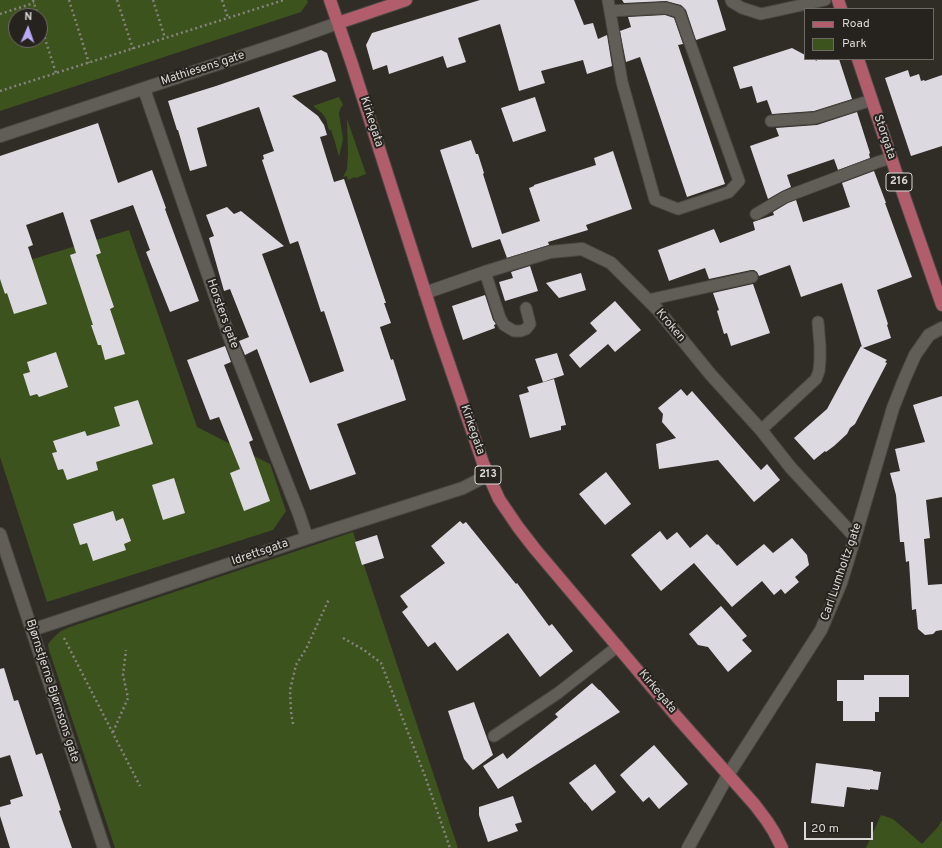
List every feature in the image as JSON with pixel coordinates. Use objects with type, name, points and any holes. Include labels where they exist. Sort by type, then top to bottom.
[{"type":"main road","name":"Kirkegata","points":[[330,0],[425,292],[488,475],[499,499],[518,527],[562,582],[677,717],[755,805],[774,832],[782,848]]},
{"type":"main road","name":"Mathiesens gate","points":[[338,23],[406,0]]},
{"type":"main road","name":"Storgata","points":[[858,60],[942,305]]},
{"type":"street","name":"Mathiesens gate","points":[[0,136],[338,23]]},
{"type":"street","name":"Horsters gate","points":[[144,88],[230,336],[299,514],[306,538]]},
{"type":"street","name":"Kroken","points":[[425,292],[550,252],[582,249],[611,263],[658,310],[711,375],[761,430],[791,468],[856,537]]},
{"type":"street","name":"Carl Lumholtz gate","points":[[688,848],[728,775],[821,630],[841,583],[856,537],[892,408],[915,355],[929,335],[942,328]]},
{"type":"street","name":"Idrettsgata","points":[[32,630],[306,538],[462,488],[488,475]]},
{"type":"street","name":"Bjørnstjerne Bjørnsons gate","points":[[0,534],[104,848]]},
{"type":"lane","points":[[608,0],[622,82],[655,200],[678,209],[729,192],[739,181],[679,12],[666,8],[610,11]]},
{"type":"lane","points":[[732,0],[732,2],[742,8],[761,14],[825,0]]},
{"type":"lane","points":[[771,121],[815,118],[872,100]]},
{"type":"lane","points":[[756,214],[785,197],[891,158]]},
{"type":"lane","points":[[485,272],[500,318],[504,324],[514,331],[526,329],[530,324],[526,308]]},
{"type":"lane","points":[[648,300],[752,277]]},
{"type":"lane","points":[[761,430],[816,379],[819,371],[820,359],[818,322]]},
{"type":"lane","points":[[494,736],[558,693],[618,646]]},
{"type":"path","points":[[68,0],[89,63]]},
{"type":"path","points":[[117,0],[133,48]]},
{"type":"path","points":[[153,0],[165,38]]},
{"type":"path","points":[[222,0],[228,18]]},
{"type":"path","points":[[0,91],[284,0]]},
{"type":"path","points":[[0,14],[33,2]]},
{"type":"path","points":[[48,48],[56,73]]},
{"type":"path","points":[[293,724],[290,690],[296,665],[306,649],[329,599]]},
{"type":"path","points":[[56,622],[140,786]]},
{"type":"path","points":[[343,638],[364,650],[381,663],[425,776],[450,848]]},
{"type":"path","points":[[112,732],[128,698],[124,675],[126,650]]},
{"type":"green space","points":[[0,0],[307,0],[308,2],[301,12],[0,111]]},
{"type":"green space","points":[[339,97],[343,105],[339,114],[343,139],[339,157],[326,119],[322,113],[313,106]]},
{"type":"green space","points":[[347,119],[366,174],[348,180],[347,176],[343,177],[347,169]]},
{"type":"green space","points":[[129,230],[197,427],[270,464],[286,511],[273,530],[47,602],[0,457],[0,269]]},
{"type":"green space","points":[[353,532],[458,848],[115,848],[48,644],[61,631],[70,627]]},
{"type":"green space","points":[[881,815],[893,819],[922,844],[938,827],[942,820],[942,848],[866,848]]},
{"type":"building","points":[[480,0],[574,0],[584,25],[593,23],[598,39],[607,35],[612,66],[587,74],[583,60],[541,71],[545,83],[519,91],[500,24],[458,38],[466,62],[447,68],[443,56],[389,74],[387,65],[373,70],[366,45],[372,33]]},
{"type":"building","points":[[622,0],[717,0],[726,30],[696,40],[686,10],[681,5],[666,1],[624,3]]},
{"type":"building","points":[[665,15],[674,18],[683,44],[678,45],[725,184],[687,197],[640,57],[626,62],[620,31],[631,27],[628,17]]},
{"type":"building","points":[[792,48],[804,54],[804,60],[839,60],[852,99],[814,111],[772,114],[767,100],[757,103],[752,86],[740,89],[733,67]]},
{"type":"building","points":[[321,50],[327,53],[336,81],[292,96],[318,116],[324,125],[327,135],[320,137],[334,182],[344,179],[386,303],[384,303],[391,323],[380,327],[391,360],[393,359],[406,400],[337,424],[356,474],[310,490],[257,349],[245,355],[239,341],[249,337],[230,289],[224,291],[209,238],[214,236],[206,215],[227,207],[234,214],[241,211],[284,246],[262,254],[310,383],[344,371],[324,311],[321,312],[298,241],[290,244],[262,160],[264,159],[263,155],[274,151],[259,107],[197,128],[207,166],[190,171],[168,101]]},
{"type":"building","points":[[908,70],[910,77],[919,74],[921,81],[942,75],[942,146],[911,156],[885,78]]},
{"type":"building","points":[[535,97],[546,131],[513,142],[501,108]]},
{"type":"building","points":[[857,112],[870,153],[870,158],[838,170],[834,159],[787,175],[791,187],[768,199],[750,146],[779,136],[776,128],[817,125]]},
{"type":"building","points":[[98,123],[118,183],[152,170],[199,301],[170,312],[146,252],[150,250],[133,205],[90,220],[101,253],[96,255],[114,307],[110,309],[125,354],[105,360],[101,345],[98,345],[91,325],[93,325],[70,255],[76,253],[63,212],[26,225],[33,245],[28,247],[47,304],[14,314],[7,293],[5,294],[0,279],[0,156]]},
{"type":"building","points":[[471,140],[476,154],[478,154],[502,234],[540,221],[529,188],[534,185],[596,165],[594,158],[613,151],[632,209],[586,225],[588,230],[548,242],[549,245],[507,258],[500,239],[472,248],[440,150]]},
{"type":"building","points":[[874,171],[912,277],[877,290],[891,338],[863,348],[887,360],[885,362],[887,363],[855,424],[834,446],[814,460],[794,438],[827,409],[861,346],[862,347],[842,283],[801,297],[790,265],[759,276],[757,272],[751,270],[709,279],[705,268],[669,281],[658,250],[714,229],[720,243],[755,230],[753,222],[774,215],[773,212],[796,200],[803,222],[850,207],[842,183]]},
{"type":"building","points":[[530,266],[538,291],[505,301],[499,282],[513,278],[511,272]]},
{"type":"building","points":[[581,273],[586,290],[559,298],[546,283]]},
{"type":"building","points":[[753,284],[770,333],[731,346],[727,333],[724,334],[717,311],[719,310],[713,293]]},
{"type":"building","points":[[485,295],[493,320],[496,324],[494,325],[495,328],[463,340],[452,306]]},
{"type":"building","points":[[615,301],[641,330],[615,352],[608,344],[580,368],[569,355],[597,331],[590,323]]},
{"type":"building","points":[[225,346],[231,362],[224,365],[253,440],[249,442],[270,501],[244,511],[230,473],[240,469],[219,417],[210,420],[187,360]]},
{"type":"building","points":[[56,352],[68,387],[39,397],[37,394],[30,396],[23,374],[30,372],[27,362]]},
{"type":"building","points":[[557,353],[564,375],[543,382],[535,359]]},
{"type":"building","points":[[554,379],[566,425],[561,426],[561,430],[530,438],[519,395],[529,392],[527,387]]},
{"type":"building","points":[[681,389],[687,396],[692,391],[761,470],[767,464],[780,480],[754,502],[718,460],[659,469],[656,444],[676,438],[662,422],[663,414],[658,408]]},
{"type":"building","points":[[942,396],[942,497],[926,500],[930,538],[924,539],[928,585],[942,584],[942,630],[936,631],[933,634],[925,635],[918,629],[916,609],[912,610],[909,561],[906,562],[904,542],[900,542],[896,495],[890,473],[900,471],[895,449],[925,442],[913,405]]},
{"type":"building","points":[[138,400],[153,444],[96,462],[98,470],[67,480],[63,469],[58,470],[52,453],[57,452],[53,441],[85,431],[87,436],[120,426],[114,407]]},
{"type":"building","points":[[606,472],[631,504],[605,525],[579,494]]},
{"type":"building","points":[[174,478],[185,513],[163,520],[152,485]]},
{"type":"building","points":[[113,511],[116,521],[123,518],[131,541],[124,544],[126,550],[93,561],[87,543],[80,545],[73,524]]},
{"type":"building","points":[[460,521],[463,524],[466,522],[516,584],[517,583],[549,626],[552,624],[573,651],[540,677],[508,633],[457,671],[435,642],[428,647],[402,612],[408,607],[400,596],[445,563],[431,546]]},
{"type":"building","points":[[660,531],[667,540],[677,532],[690,548],[707,534],[737,566],[764,544],[773,553],[792,538],[807,555],[809,565],[795,577],[799,582],[785,594],[781,589],[774,595],[762,581],[732,607],[694,563],[661,591],[631,555]]},
{"type":"building","points":[[377,535],[384,558],[362,565],[355,542]]},
{"type":"building","points":[[721,606],[747,636],[742,640],[752,651],[728,672],[708,647],[698,645],[689,634]]},
{"type":"building","points":[[4,668],[14,701],[18,700],[36,755],[42,753],[61,810],[59,811],[72,848],[10,848],[0,816],[0,807],[11,804],[10,800],[23,796],[10,755],[0,758],[0,669]]},
{"type":"building","points":[[864,675],[909,675],[909,697],[879,697],[879,712],[875,712],[875,721],[843,721],[843,701],[837,701],[837,680],[864,680]]},
{"type":"building","points":[[592,683],[620,712],[498,789],[483,766],[503,753],[507,759],[558,717],[555,714]]},
{"type":"building","points":[[474,702],[493,755],[473,770],[464,759],[448,711]]},
{"type":"building","points":[[654,745],[688,784],[659,809],[649,797],[643,802],[620,775]]},
{"type":"building","points":[[816,763],[881,772],[878,790],[847,787],[844,807],[811,803]]},
{"type":"building","points":[[595,764],[616,792],[592,811],[569,783]]},
{"type":"building","points":[[513,796],[522,822],[515,824],[518,831],[488,842],[479,815],[479,807]]}]
